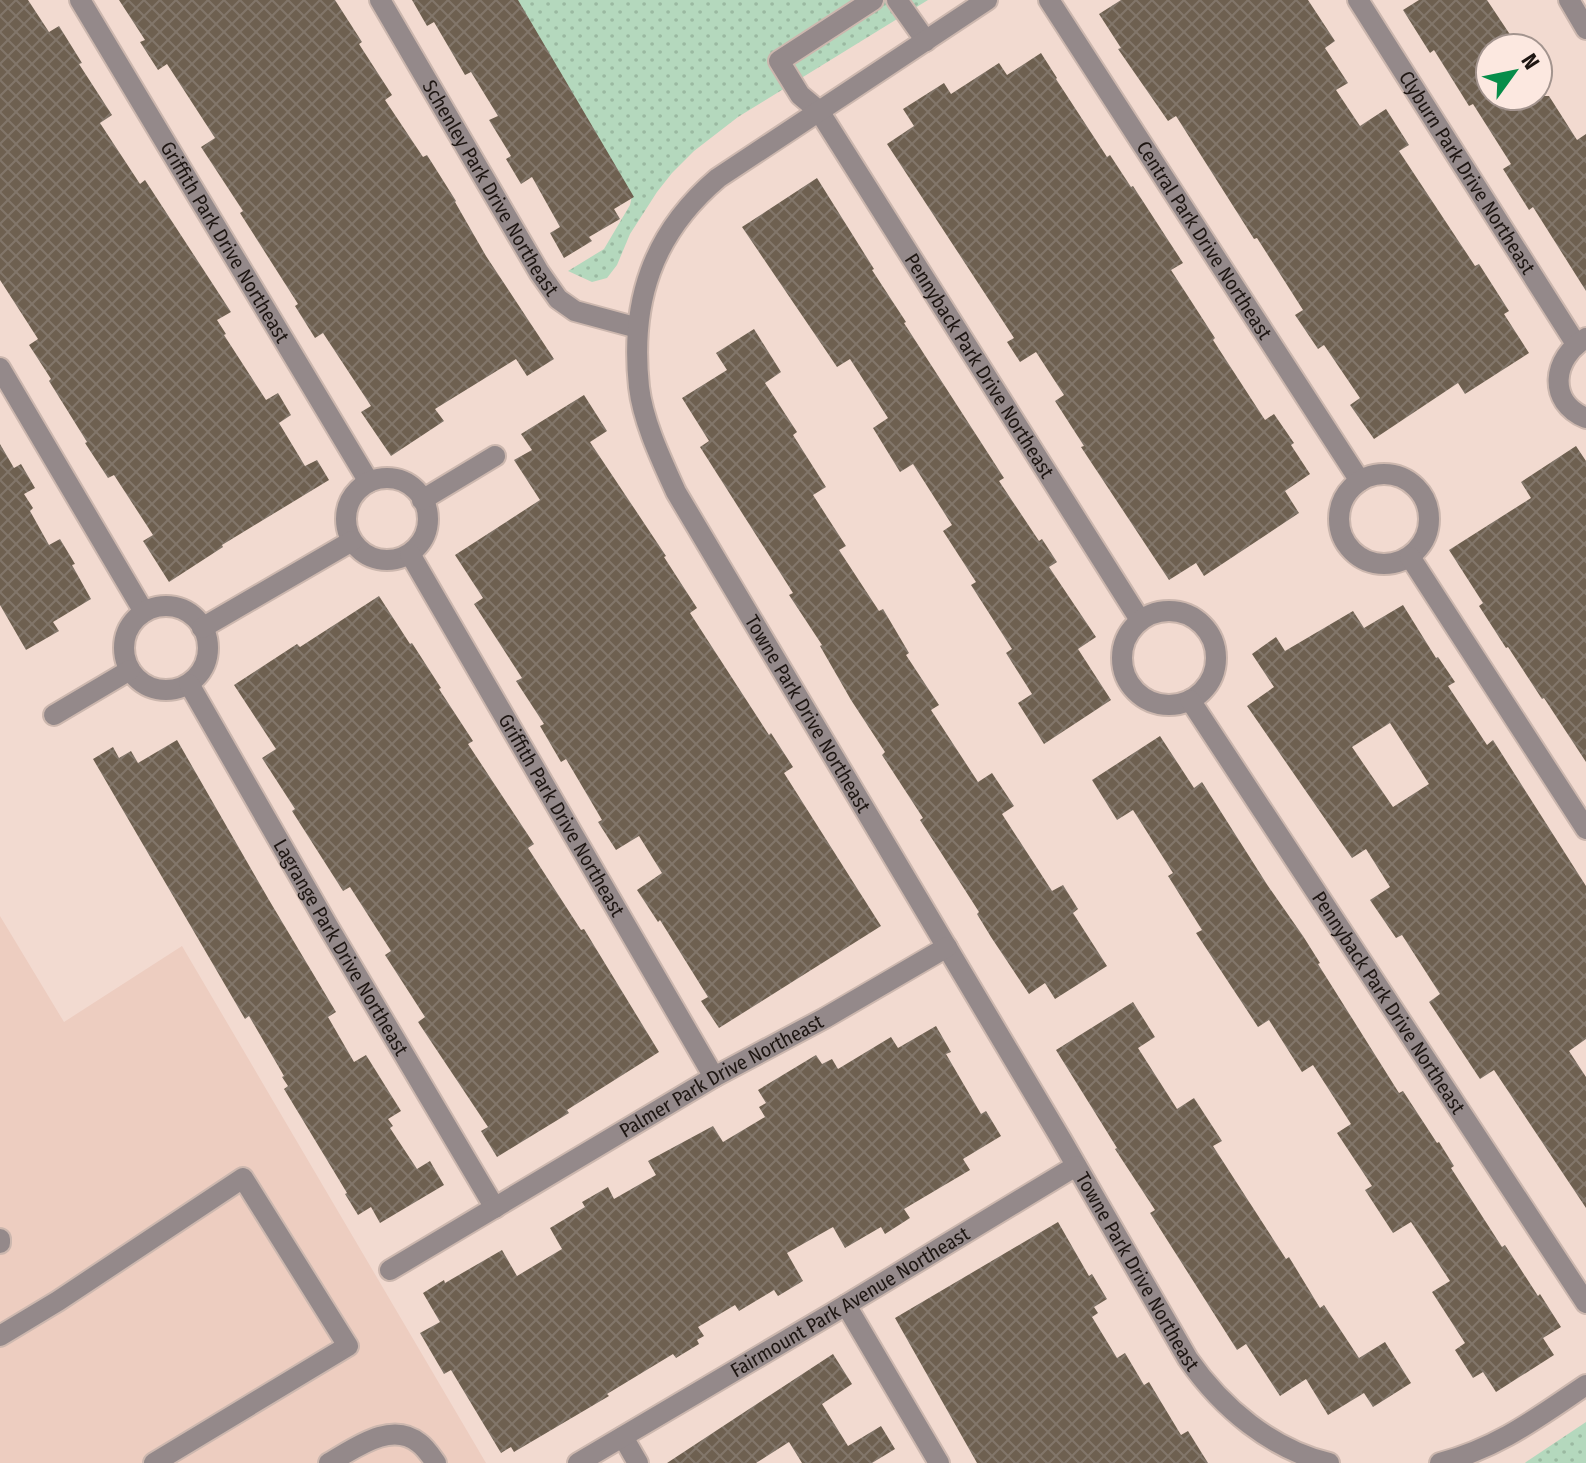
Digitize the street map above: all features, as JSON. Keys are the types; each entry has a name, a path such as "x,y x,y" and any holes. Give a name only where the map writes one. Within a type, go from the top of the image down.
{"street":[{"name":"Griffith Park Drive Northeast","path":"80,0 369,482"},
{"name":"Schenley Park Drive Northeast","path":"380,0 539,272 558,299 575,311 638,328"},
{"name":"Pennyback Park Drive Northeast","path":"873,0 779,61 800,95 819,111 1140,620"},
{"path":"897,0 926,41"},
{"name":"Towne Park Drive Northeast","path":"987,0 697,195 667,233 642,292 638,328 639,389 654,444 676,492 1188,1359 1220,1399 1260,1431 1291,1451 1328,1463"},
{"name":"Central Park Drive Northeast","path":"1049,0 1360,481"},
{"name":"Clyburn Park Drive Northeast","path":"1358,0 1581,341 1567,353 1558,377 1565,401 1572,410 1586,418"},
{"path":"1569,0 1586,29"},
{"path":"0,368 144,612"},
{"path":"422,500 495,456"},
{"path":"1395,475 1406,479 1423,495 1429,528 1425,540 1410,557 1385,565 1360,558 1350,550 1339,526 1339,512 1350,489 1360,481 1371,476 1395,475"},
{"path":"383,478 397,479 410,485 422,500 428,520 426,533 420,545 398,559 385,561 361,552 346,529 350,501 369,482 383,478"},
{"path":"202,628 352,541"},
{"name":"Griffith Park Drive Northeast","path":"410,554 714,1077"},
{"path":"1410,557 1586,829"},
{"path":"158,607 173,607 186,612 202,628 208,647 206,661 189,684 164,690 150,687 130,670 125,658 127,632 144,612 158,607"},
{"path":"1169,610 1185,613 1208,632 1214,644 1215,670 1202,693 1190,700 1176,705 1160,705 1146,699 1125,676 1123,646 1140,620 1169,610"},
{"path":"54,715 130,670"},
{"name":"Lagrange Park Drive Northeast","path":"189,684 495,1208"},
{"name":"Pennyback Park Drive Northeast","path":"1190,700 1586,1303"},
{"name":"Palmer Park Drive Northeast","path":"390,1270 714,1077 825,1018 947,947"},
{"name":"Fairmount Park Avenue Northeast","path":"578,1463 1076,1166"},
{"path":"0,1336 243,1178 348,1346 154,1463"},
{"path":"846,1305 939,1463"},
{"path":"1440,1463 1490,1446 1586,1385"},
{"path":"329,1463 374,1438 406,1435 421,1443 436,1463"},
{"path":"623,1437 638,1463"}],"shaded area":[{"path":"0,916 64,1022 182,946 486,1463 0,1463"}],"green space":[{"path":"515,0 928,0 738,117 694,151 657,192 607,278 592,282 568,271 604,249 630,205 632,196"},
{"path":"1586,1422 1586,1463 1525,1463 1526,1462"}],"building":[{"path":"0,0 28,0 49,32 59,26 112,115 100,123 140,184 145,180 231,312 217,320 224,335 266,400 278,393 291,415 279,423 305,466 317,460 329,480 222,545 169,582 143,541 153,535 114,475 108,478 85,443 29,345 38,339 0,280"},
{"path":"119,0 335,0 392,95 385,100 423,157 427,155 486,256 554,359 527,376 516,359 435,409 444,421 391,456 361,412 371,406 323,333 315,338 295,306 298,304 240,213 243,211 201,147 215,138 167,64 158,70 140,42 145,40"},
{"path":"412,0 518,0 634,197 614,209 620,219 589,237 592,241 564,258 550,233 560,227 532,177 521,184 506,159 511,156 489,120 498,116 471,72 465,75 434,22 427,26"},
{"path":"1121,0 1308,0 1335,41 1325,48 1348,83 1336,90 1360,126 1386,109 1409,145 1399,151 1475,266 1479,264 1509,311 1504,314 1529,353 1465,394 1458,383 1374,439 1350,405 1360,398 1324,345 1318,349 1295,315 1303,310 1257,238 1254,239 1176,116 1168,121 1118,49 1121,48 1099,14"},
{"path":"1419,0 1487,0 1508,32 1474,32 1474,106 1469,106 1434,50 1430,53 1403,10"},
{"path":"1041,53 1107,157 1110,155 1133,186 1183,263 1171,270 1215,338 1213,340 1265,420 1274,414 1310,474 1285,491 1299,513 1204,576 1196,563 1169,580 1081,447 1084,446 1055,401 1064,395 1036,352 1020,362 1007,342 1014,338 887,144 914,126 903,109 944,83 951,94 999,63 1007,75"},
{"path":"1554,104 1577,140 1586,134 1586,291 1533,207 1529,210 1503,169 1511,164 1478,112 1554,112"},
{"path":"817,178 904,323 1004,478 999,481 1039,541 1042,539 1057,562 1049,567 1096,637 1078,649 1111,700 1044,744 1018,703 1032,694 1006,653 1012,649 971,585 976,582 943,531 952,525 913,464 900,472 873,428 888,418 850,359 837,367 742,227"},
{"path":"754,329 781,372 765,383 797,432 793,435 826,487 813,495 846,546 839,550 879,611 883,609 909,653 906,655 939,705 931,710 978,782 992,773 1014,806 1002,814 1052,891 1063,885 1078,909 1073,913 1107,966 1055,999 1045,983 1029,994 991,937 977,914 979,912 920,820 923,818 882,755 885,752 851,700 822,645 789,595 793,593 700,447 709,441 682,398 727,370 716,353"},
{"path":"584,395 607,431 590,442 697,608 690,613 793,767 784,773 881,926 719,1028 701,1001 708,997 660,920 658,922 637,890 662,873 639,836 616,850 566,759 561,762 540,726 544,724 516,681 522,678 474,604 483,598 455,555 540,500 514,460 532,450 521,434"},
{"path":"0,444 14,468 21,464 35,488 24,494 49,545 60,539 91,599 53,622 59,631 26,650 0,605"},
{"path":"1576,446 1586,461 1586,762 1506,648 1479,606 1483,603 1449,550 1531,498 1521,482"},
{"path":"379,596 441,688 473,741 468,744 534,844 528,848 581,930 584,929 659,1052 497,1157 481,1131 488,1127 418,1022 425,1017 385,955 391,951 350,887 343,891 262,758 276,749 234,685"},
{"path":"1403,605 1455,682 1448,686 1487,745 1493,740 1586,886 1586,1039 1569,1051 1586,1077 1586,1208 1494,1070 1480,1079 1429,1002 1440,994 1402,935 1396,938 1370,900 1390,887 1366,849 1352,858 1247,706 1274,687 1252,654 1276,637 1285,651 1353,611 1364,628","holes":["1390,723 1429,784 1393,807 1352,747"]},
{"path":"1160,736 1194,788 1202,782 1303,936 1399,1093 1403,1091 1439,1142 1454,1166 1451,1168 1502,1247 1505,1245 1561,1327 1543,1338 1554,1355 1496,1392 1483,1372 1473,1378 1455,1350 1465,1343 1432,1292 1450,1281 1411,1222 1393,1233 1365,1190 1372,1186 1337,1133 1351,1124 1313,1065 1302,1072 1269,1020 1258,1027 1196,933 1202,930 1168,876 1173,873 1133,810 1117,820 1092,780"},
{"path":"177,740 336,1012 328,1017 354,1062 366,1055 401,1111 388,1119 393,1126 390,1128 417,1169 430,1161 444,1185 380,1223 371,1207 358,1215 345,1194 284,1089 288,1086 284,1076 249,1016 245,1019 93,759 113,747 119,758 131,751 138,763"},
{"path":"1133,1002 1155,1037 1138,1048 1177,1109 1194,1098 1222,1141 1213,1146 1320,1308 1324,1305 1359,1358 1385,1342 1411,1383 1373,1407 1364,1393 1328,1415 1306,1379 1280,1396 1246,1344 1237,1350 1150,1213 1155,1210 1056,1050"},
{"path":"936,1026 951,1052 946,1054 981,1114 986,1111 1001,1136 963,1159 970,1170 904,1209 910,1218 885,1234 881,1227 845,1248 833,1227 787,1253 803,1281 778,1296 774,1290 739,1311 735,1305 698,1327 704,1336 697,1340 699,1344 676,1358 673,1354 514,1452 511,1447 501,1453 451,1370 444,1374 420,1333 440,1322 423,1293 502,1250 517,1276 562,1249 550,1228 585,1207 582,1202 608,1187 614,1199 656,1175 648,1161 713,1126 723,1142 765,1117 759,1107 766,1103 758,1090 816,1055 822,1064 832,1059 838,1069 891,1037 898,1048"},
{"path":"1058,1222 1089,1276 1092,1274 1107,1299 1094,1307 1098,1313 1092,1317 1117,1358 1125,1353 1144,1385 1149,1382 1181,1435 1188,1431 1208,1463 977,1463 895,1318"},
{"path":"833,1354 852,1384 822,1404 848,1446 881,1426 895,1449 872,1463 802,1463 789,1442 756,1463 667,1463"}]}
